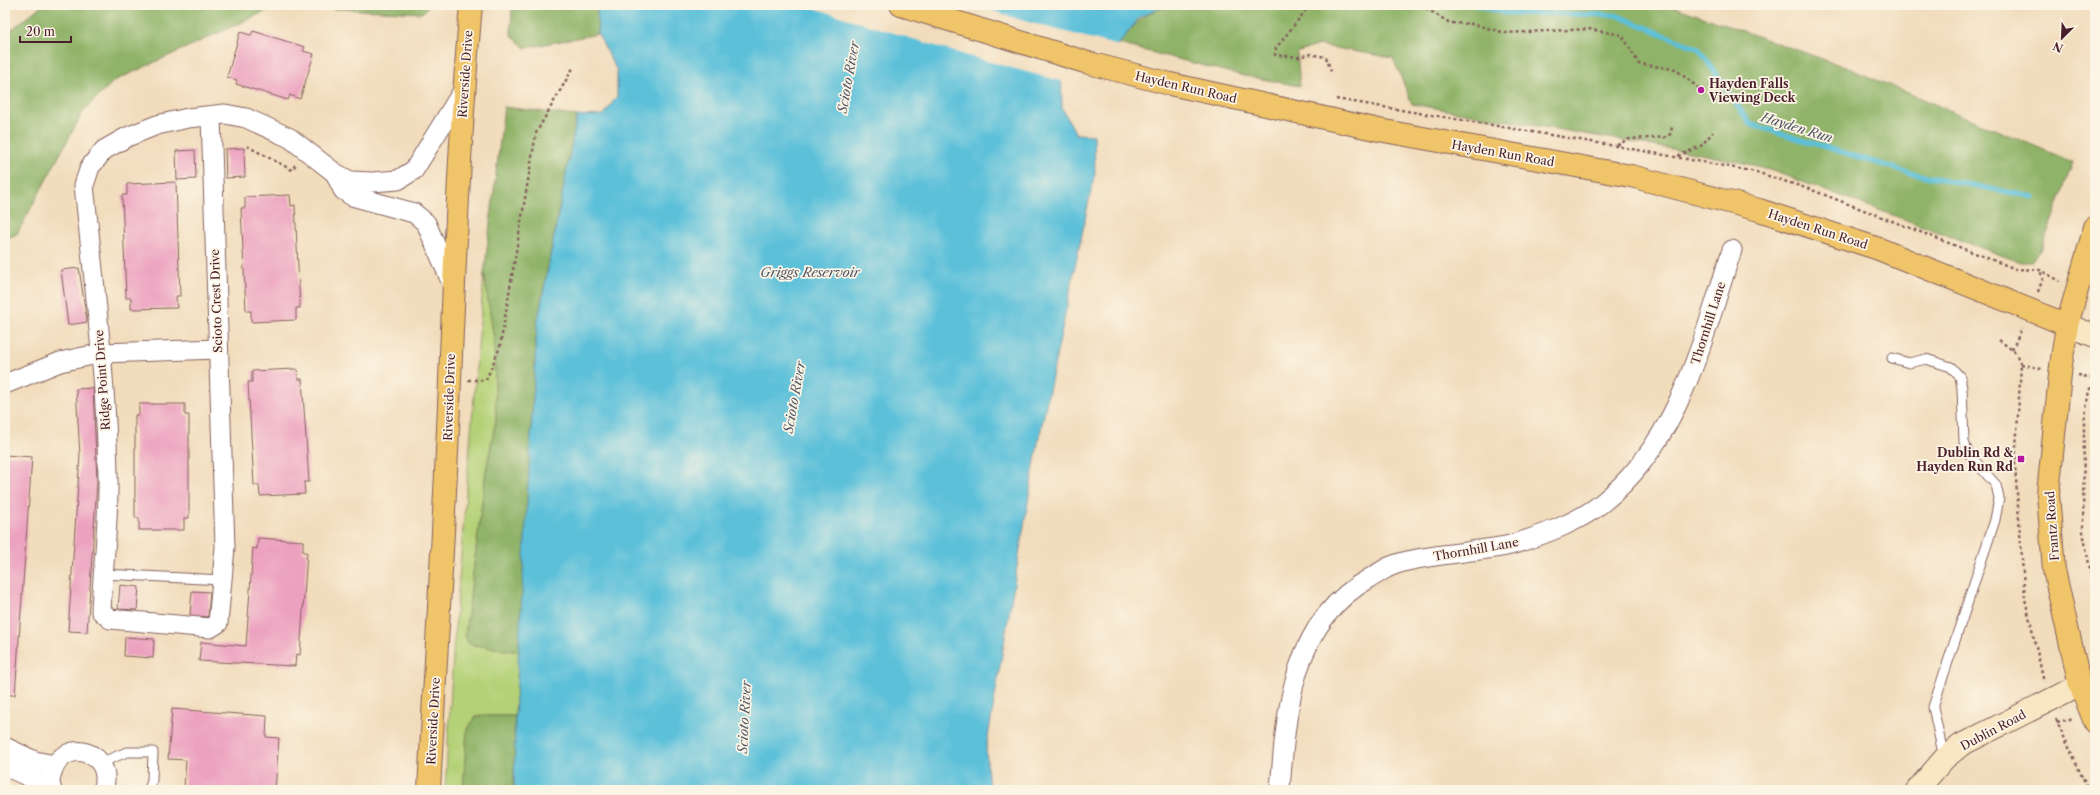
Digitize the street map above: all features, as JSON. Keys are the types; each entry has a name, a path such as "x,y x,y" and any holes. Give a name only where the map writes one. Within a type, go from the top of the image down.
{"main road":[{"name":"Riverside Drive","path":"429,790 450,380 453,286 464,89 471,5"},
{"name":"Hayden Run Road","path":"901,5 1085,62 1170,84 1379,130 1631,176 1766,212 1879,249 2095,336"},
{"path":"2067,325 2095,227"},
{"name":"Frantz Road","path":"2067,325 2061,365 2048,494 2054,570 2080,685 2095,722"},
{"name":"Dublin Road","path":"1917,790 1944,759 1961,745 1990,729 2080,685"}],"street":[{"path":"210,116 225,114 246,118 290,138 335,173 350,180 372,182 398,180 414,170 464,89"},
{"name":"Scioto Crest Drive","path":"210,116 226,547 218,623 215,626"},
{"name":"Ridge Point Drive","path":"210,116 188,118 157,125 104,150 90,167 84,185 102,353 108,475 101,611 110,619 210,628 215,626"},
{"path":"335,173 343,190 352,196 414,213 426,223 453,286"},
{"name":"Thornhill Lane","path":"1280,790 1289,704 1301,659 1321,620 1352,588 1394,565 1516,544 1568,523 1600,505 1623,485 1650,452 1671,418 1689,379 1732,250"},
{"path":"5,384 60,362 102,353 218,349"},
{"path":"5,747 35,761 54,765"},
{"path":"52,789 51,775 54,765 62,757 71,752 82,752 92,755 100,762 105,772 106,783 103,790"},
{"path":"5,766 52,789"}],"lane":[{"path":"1892,358 1909,363 1926,359 1951,368 1960,376 1962,388 1964,442 1968,453 1996,485 1999,498 1995,520 1933,707 1944,759"},
{"path":"103,574 223,580"},
{"path":"100,762 127,752 153,752 152,780 150,790"}],"path":[{"path":"1310,5 1276,48 1276,55 1300,57 1309,54 1326,57 1332,74"},
{"path":"1421,5 1450,23 1473,24 1505,33 1589,29 1622,35 1639,64 1675,69 1701,90"},
{"path":"450,380 486,380 500,348 536,133 573,68"},
{"path":"1616,146 1630,139 1668,137 1671,133 1672,126"},
{"path":"1677,156 1701,146 1713,132"},
{"path":"2095,383 2089,390 2084,422 2083,532 2095,596"}],"green space":[{"path":"42,5 430,5 422,13 277,6 114,81 84,110 17,234 5,239 5,35"},
{"path":"512,5 597,5 598,34 525,48 511,35"},
{"path":"1186,5 1669,5 1848,68 2073,162 2042,248 2032,261 2017,261 1762,167 1706,155 1412,104 1393,58 1318,45 1297,53 1300,86 1240,75 1119,44 1134,26 1146,15 1162,8"},
{"path":"504,107 577,116 537,325 520,652 469,644 465,636 486,471 496,420 494,339 484,274"},
{"path":"484,274 494,339 496,420 486,471 465,636 469,644 520,652 515,716 477,716 467,729 463,790 445,790 454,640"},
{"path":"477,716 515,716 514,790 463,790 467,729"}],"water":[{"name":"Griggs Reservoir","path":"597,5 1186,5 1165,6 1140,17 1119,44 1105,55 1061,59 1062,108 1076,134 1094,135 1095,172 1038,443 986,749 989,790 514,790 515,716 537,325 577,116 604,115 617,96 617,71 598,34"}],"pier":[{"path":"804,5 976,5 1024,21 1119,46 1105,56 1063,61 1064,82 965,55"}],"building":[{"path":"253,31 305,47 303,51 314,54 300,99 290,95 288,100 236,84 237,80 227,77 240,32 251,35"},
{"path":"244,148 245,177 226,178 225,149"},
{"path":"195,150 196,179 177,180 176,151"},
{"path":"176,182 180,296 176,296 177,308 131,309 131,298 126,298 122,195 127,195 127,184"},
{"path":"290,195 291,206 295,205 300,308 296,308 296,320 251,322 251,311 246,311 241,208 245,208 245,197"},
{"path":"79,268 87,322 68,325 61,270"},
{"path":"297,369 298,379 302,379 309,482 304,482 305,494 260,496 259,485 254,485 248,382 252,382 252,371"},
{"path":"93,388 97,482 87,632 68,631 80,455 76,389"},
{"path":"139,404 185,404 185,415 189,415 189,518 184,518 184,530 139,530 139,518 135,518 135,415 139,415"},
{"path":"5,455 32,457 15,695 5,695"},
{"path":"258,538 303,541 303,552 307,552 300,655 296,654 295,666 199,661 201,642 246,646 253,548 257,549"},
{"path":"120,585 139,587 137,610 118,609"},
{"path":"192,591 210,592 208,617 190,615"},
{"path":"125,637 154,639 153,658 124,656"},
{"path":"172,709 267,716 266,737 279,738 275,790 193,790 184,788 186,760 168,759"}],"waterway":[{"name":"Hayden Run","path":"1476,5 1505,13 1616,15 1699,49 1750,124 1910,173 2033,197"}],"place":[{"name":"Hayden Falls Viewing Deck","path":"1701,90"},
{"name":"Dublin Rd & Hayden Run Rd","path":"2021,459"}],"water label":[{"name":"Scioto River","path":"848,77"},
{"name":"Scioto River","path":"794,397"},
{"name":"Scioto River","path":"744,717"}]}
